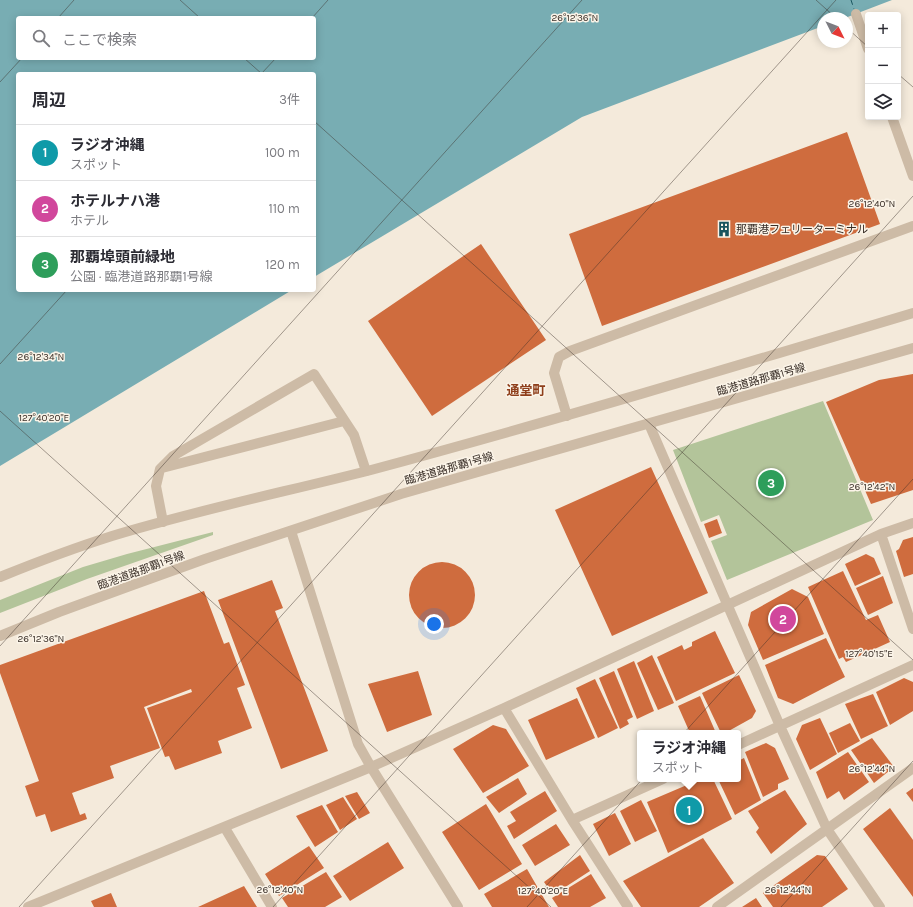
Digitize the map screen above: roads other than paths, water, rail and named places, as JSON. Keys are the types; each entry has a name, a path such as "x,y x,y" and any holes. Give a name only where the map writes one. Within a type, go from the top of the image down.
{"street":[{"path":"856,14 868,48"},
{"path":"893,120 913,176"},
{"path":"567,416 554,373 559,357 570,351 913,226"},
{"name":"臨港道路那覇1号線","path":"0,577 64,552 112,536 366,471 567,416 913,313"},
{"name":"臨港道路那覇1号線","path":"0,636 59,612 130,586 401,494 913,348"},
{"path":"162,522 156,486 160,469 173,456 314,374 354,435 366,471"},
{"path":"160,469 344,421"},
{"path":"649,424 780,726 827,829 880,907"},
{"path":"28,907 225,828 371,767 504,708 881,534 913,523"},
{"path":"291,531 358,744 458,907"},
{"path":"881,534 913,629"},
{"path":"741,744 913,664"},
{"path":"504,708 572,820 628,907"},
{"path":"717,907 913,768"},
{"path":"572,820 656,782"},
{"path":"225,828 272,907"}],"water":[{"path":"0,0 892,0 853,15 853,12 817,12 817,28 582,117 316,276 316,72 16,72 16,292 289,292 0,466"}],"place":[{"name":"那覇港フェリーターミナル","path":"724,229"},
{"name":"那覇埠頭前緑地","path":"771,483"},
{"name":"ホテルナハ港","path":"783,619"},
{"name":"ラジオ沖縄","path":"689,810"}],"district":[{"name":"通堂町","path":"526,390"}]}
